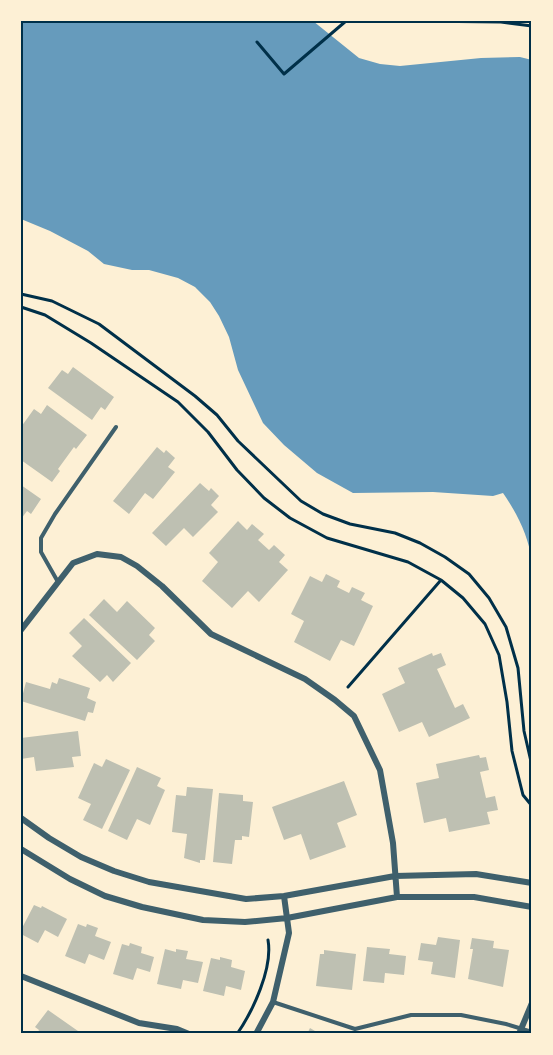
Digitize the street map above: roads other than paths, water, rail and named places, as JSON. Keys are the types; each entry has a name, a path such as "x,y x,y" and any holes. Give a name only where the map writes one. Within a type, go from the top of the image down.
{"street":[{"path":"21,630 73,563 96,554 122,557 138,566 162,586 211,634 305,679 354,716 380,770 393,843 397,897"},
{"path":"21,818 81,857 114,871 149,882 246,899 284,896 395,876 476,874 532,884"},
{"path":"21,849 70,879 105,896 142,907 203,920 245,922 287,918 397,897 474,897 532,907"},
{"path":"256,1034 273,1002 289,933 284,896"},
{"path":"21,977 139,1023 177,1029 189,1034"},
{"path":"520,1031 532,1003"}],"lane":[{"path":"58,582 41,552 41,538 55,514 116,428"},
{"path":"273,1002 355,1029 411,1015 460,1015 532,1032"}],"water":[{"path":"21,21 313,21 359,58 380,64 400,66 481,58 520,57 532,60 532,562 522,526 503,493 493,496 433,492 353,493 317,473 284,445 263,423 238,370 229,337 219,316 210,302 195,287 178,278 149,270 132,270 104,264 88,251 21,219"}]}
